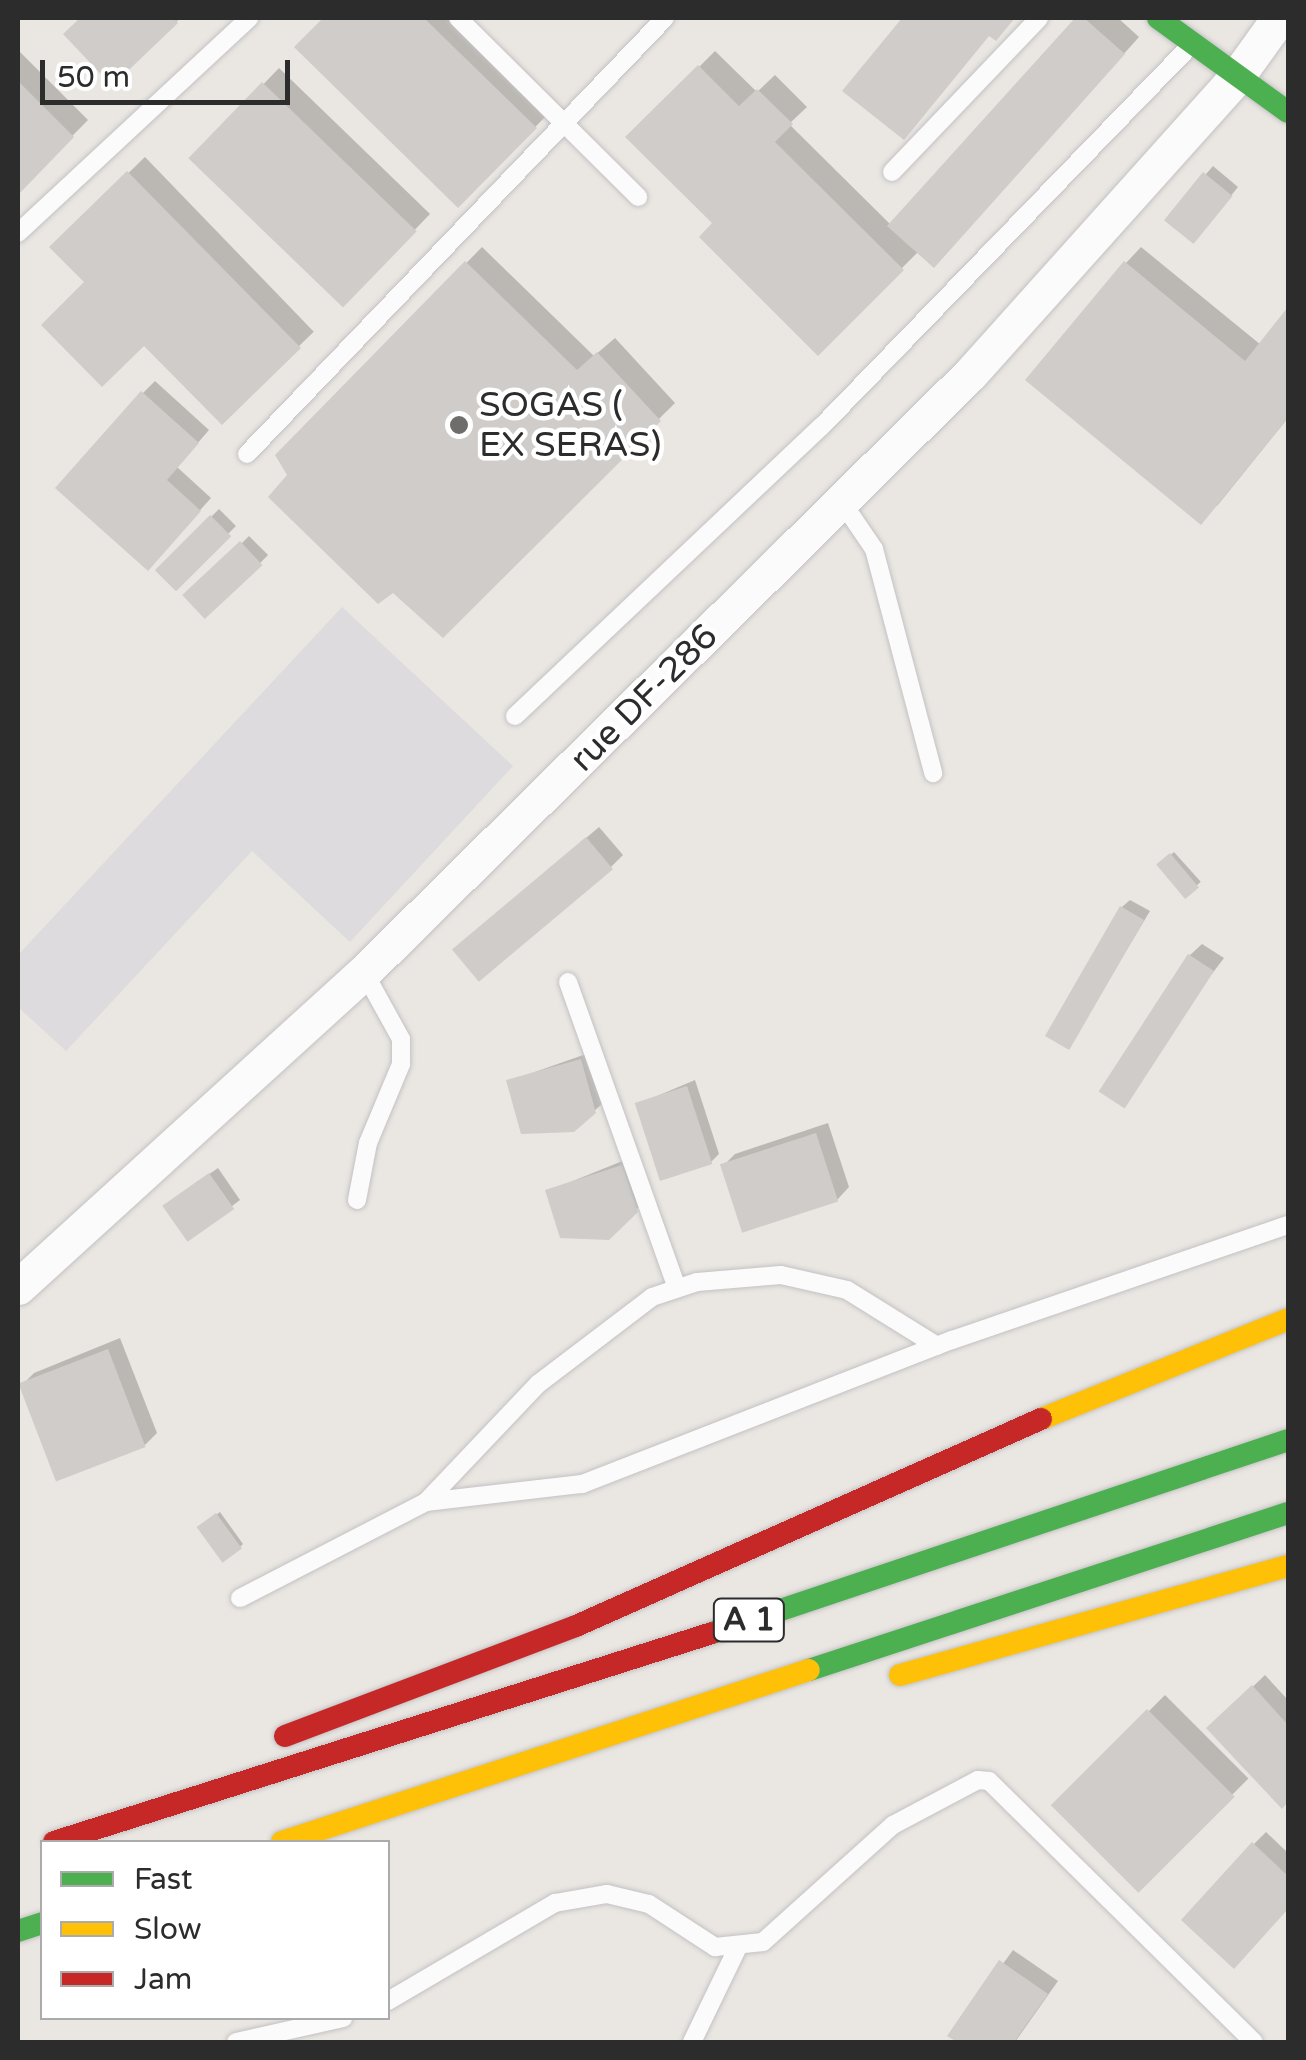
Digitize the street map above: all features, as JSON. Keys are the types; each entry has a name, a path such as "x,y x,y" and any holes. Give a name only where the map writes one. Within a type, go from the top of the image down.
{"main road":[{"path":"1158,18 1288,112"},
{"path":"208,1794 269,1743 310,1724 576,1626 938,1460 1288,1319"},
{"name":"A 1","path":"60,1840 1288,1440"},
{"name":"A 1","path":"288,1840 813,1672 1288,1513"},
{"path":"813,1672 869,1679 919,1672 1288,1566"}],"street":[{"name":"rue DF-286","path":"18,1288 364,972 971,373 1238,76 1279,18"}],"lane":[{"path":"18,233 249,18"},
{"path":"458,18 568,122 638,196"},
{"path":"247,454 665,18"},
{"path":"892,172 1039,18"},
{"path":"516,716 822,426 1193,43"},
{"path":"842,502 874,549 933,773"},
{"path":"357,1200 368,1143 401,1064 401,1040 364,972"},
{"path":"568,982 677,1288"},
{"path":"426,1502 582,1484 937,1346 1288,1224"},
{"path":"240,1598 426,1502 538,1384 652,1296 677,1288 781,1275 848,1290 937,1346"},
{"path":"390,2000 555,1903 607,1894 650,1904 695,1939 737,1949 762,1942 893,1825 970,1784 989,1782 1254,2042"},
{"path":"692,2042 737,1949"},
{"path":"236,2042 334,2020"}],"shaded area":[{"path":"342,607 513,766 350,942 252,851 66,1051 18,1007 18,955"}],"building":[{"path":"80,18 173,18 178,23 112,86 63,34"},
{"path":"323,18 424,18 537,128 458,208 294,47"},
{"path":"902,18 1015,18 996,41 989,36 904,140 842,91"},
{"path":"1075,18 1084,18 1125,54 934,268 887,226"},
{"path":"698,65 739,106 757,89 793,124 775,142 904,270 818,356 699,237 712,223 625,137"},
{"path":"18,81 74,137 18,195"},
{"path":"262,82 417,231 343,308 188,158"},
{"path":"127,171 301,348 222,425 144,346 102,387 41,325 84,282 49,247"},
{"path":"1203,172 1233,196 1194,244 1164,220"},
{"path":"465,261 577,370 597,352 661,421 443,638 393,593 378,604 268,497 287,475 275,455"},
{"path":"1124,261 1245,361 1288,307 1288,418 1201,525 1025,380"},
{"path":"141,391 199,443 167,480 201,511 148,571 55,488"},
{"path":"210,515 231,536 176,591 155,570"},
{"path":"240,541 263,565 205,619 182,595"},
{"path":"586,837 613,869 479,982 452,949"},
{"path":"1170,853 1199,887 1185,899 1156,865"},
{"path":"1120,906 1144,920 1069,1050 1045,1036"},
{"path":"1188,954 1214,971 1125,1108 1099,1092"},
{"path":"581,1059 596,1113 574,1132 521,1134 506,1080"},
{"path":"687,1086 712,1164 660,1181 635,1103"},
{"path":"816,1133 838,1201 742,1233 720,1164"},
{"path":"622,1165 638,1212 609,1240 560,1238 545,1190"},
{"path":"209,1173 234,1209 188,1242 162,1206"},
{"path":"108,1349 146,1447 56,1481 18,1383"},
{"path":"216,1513 242,1549 222,1563 197,1527"},
{"path":"1252,1685 1288,1725 1288,1802 1282,1809 1206,1728"},
{"path":"1147,1709 1235,1797 1139,1893 1051,1805"},
{"path":"1252,1842 1288,1876 1288,1909 1234,1969 1181,1920"},
{"path":"999,1960 1048,1994 1014,2042 957,2042 947,2036"}],"traffic: fast":[{"path":"1158,18 1288,112"},
{"path":"712,1633 1288,1440"},
{"path":"809,1670 1288,1513"},
{"path":"18,1931 40,1924"}],"traffic: slow":[{"path":"1041,1419 1288,1319"},
{"path":"900,1675 1288,1566"},
{"path":"288,1840 809,1670"}],"traffic: jam":[{"path":"285,1736 576,1626 1041,1419"},
{"path":"60,1840 712,1633"}],"place":[{"name":"SOGAS ( EX SERAS)","path":"459,425"}]}
